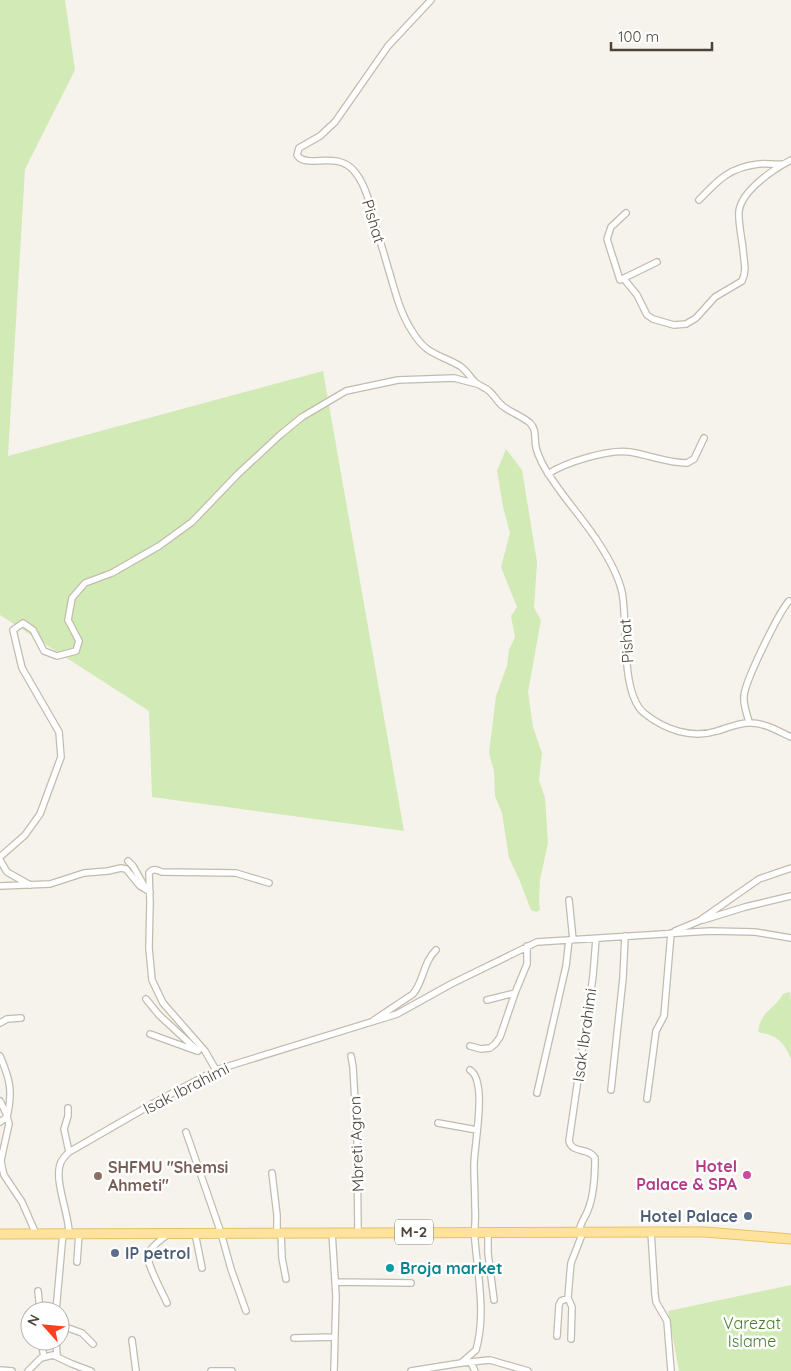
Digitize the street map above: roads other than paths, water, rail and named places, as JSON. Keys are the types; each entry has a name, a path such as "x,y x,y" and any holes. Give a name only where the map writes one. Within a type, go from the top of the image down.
{"main road":[{"name":"M-2","path":"1,1235 279,1232 711,1232 791,1239"}],"street":[{"name":"Pishat","path":"431,0 388,46 335,122 320,136 299,148 297,155 300,159 307,161 339,161 356,173 366,192 398,299 411,330 429,352 462,367 477,384 488,390 504,407 532,425 538,453 548,474 595,537 616,573 622,592 624,608 630,688 640,709 665,725 692,735 707,734 749,722"},
{"path":"624,279 637,295 647,315 653,319 667,324 678,325 686,324 696,318 715,297 742,281 745,269 739,215 741,205 752,190 770,173 791,160"},
{"path":"699,200 720,178 743,166 785,163"},
{"path":"626,213 611,228 607,239 620,280 657,262"},
{"path":"32,885 7,872 0,859 25,835 40,814 60,756 59,732 22,668 13,630 23,623 33,630 44,651 57,656 76,651 79,641 68,620 72,598 85,583 112,573 172,537 192,522 280,434 302,417 346,391 398,380 454,378 477,384"},
{"path":"548,474 571,463 613,451 632,452 687,463 694,459 704,438"},
{"path":"789,601 778,616 745,689 744,705 749,722 770,727 791,738"},
{"path":"128,861 150,892"},
{"path":"0,886 50,884 84,873 121,868 126,869 140,886 150,892"},
{"path":"647,1099 656,1031 664,1016 671,933 699,920 759,879 791,868"},
{"path":"216,1070 208,1056 163,1003 152,980 149,948 149,873 153,870 162,872 236,873 269,883"},
{"path":"699,920 791,896"},
{"name":"Isak Ibrahimi","path":"537,1093 571,940 570,900"},
{"name":"Isak Ibrahimi","path":"69,1152 216,1070 397,1014 450,984 538,942 710,930 740,931 791,938"},
{"name":"Isak Ibrahimi","path":"611,1090 623,978 625,936"},
{"name":"Isak Ibrahimi","path":"581,1232 580,1225 591,1201 595,1158 591,1153 573,1148 570,1146 569,1141 593,976 596,938"},
{"path":"470,1046 484,1049 495,1044 502,1033 514,993 527,964 527,946"},
{"name":"Isak Ibrahimi","path":"368,1024 413,994 417,989 430,956 436,950"},
{"path":"487,1000 514,993"},
{"path":"146,999 159,1016 198,1051"},
{"path":"0,1023 8,1019 21,1018"},
{"path":"150,1034 208,1056"},
{"path":"0,1056 10,1082 7,1117 0,1122"},
{"name":"Mbreti Agron","path":"351,1056 356,1120 358,1232"},
{"path":"461,1363 476,1350 480,1333 474,1164 479,1111 478,1082 476,1076 470,1070"},
{"path":"0,1101 9,1124 1,1160 2,1172 22,1202 36,1234"},
{"path":"57,1301 68,1218 60,1186 59,1170 62,1161 69,1152 64,1134 68,1108"},
{"path":"438,1123 477,1130"},
{"path":"186,1132 246,1311"},
{"path":"272,1173 286,1278"},
{"path":"332,1232 335,1282 334,1371"},
{"path":"488,1232 488,1253 494,1300"},
{"path":"572,1338 572,1308 568,1298 571,1263 581,1232"},
{"path":"651,1232 656,1302 667,1321 672,1371"},
{"path":"78,1262 79,1233"},
{"path":"167,1303 150,1266 148,1256 151,1248 170,1233"},
{"path":"195,1233 202,1268"},
{"path":"335,1282 411,1283"},
{"path":"38,1291 39,1301"},
{"path":"557,1336 559,1305 568,1298"},
{"path":"70,1329 82,1333 93,1344"},
{"path":"294,1338 335,1336"},
{"path":"132,1340 136,1371"},
{"path":"43,1351 44,1357"},
{"path":"57,1351 57,1356"},
{"path":"28,1371 37,1361 44,1357 57,1356 91,1371"},
{"path":"411,1371 490,1360 528,1371"},
{"path":"471,1362 476,1371"},
{"path":"0,1370 12,1371"},
{"path":"211,1371 232,1371"}],"place":[{"name":"Hotel Palace & SPA","path":"747,1175"},
{"name":"SHFMU \"Shemsi Ahmeti\"","path":"98,1176"},
{"name":"Hotel Palace","path":"748,1216"},
{"name":"IP petrol","path":"115,1253"},
{"name":"Broja market","path":"390,1268"}],"park label":[{"name":"Varezat Islame","path":"752,1332"}]}
